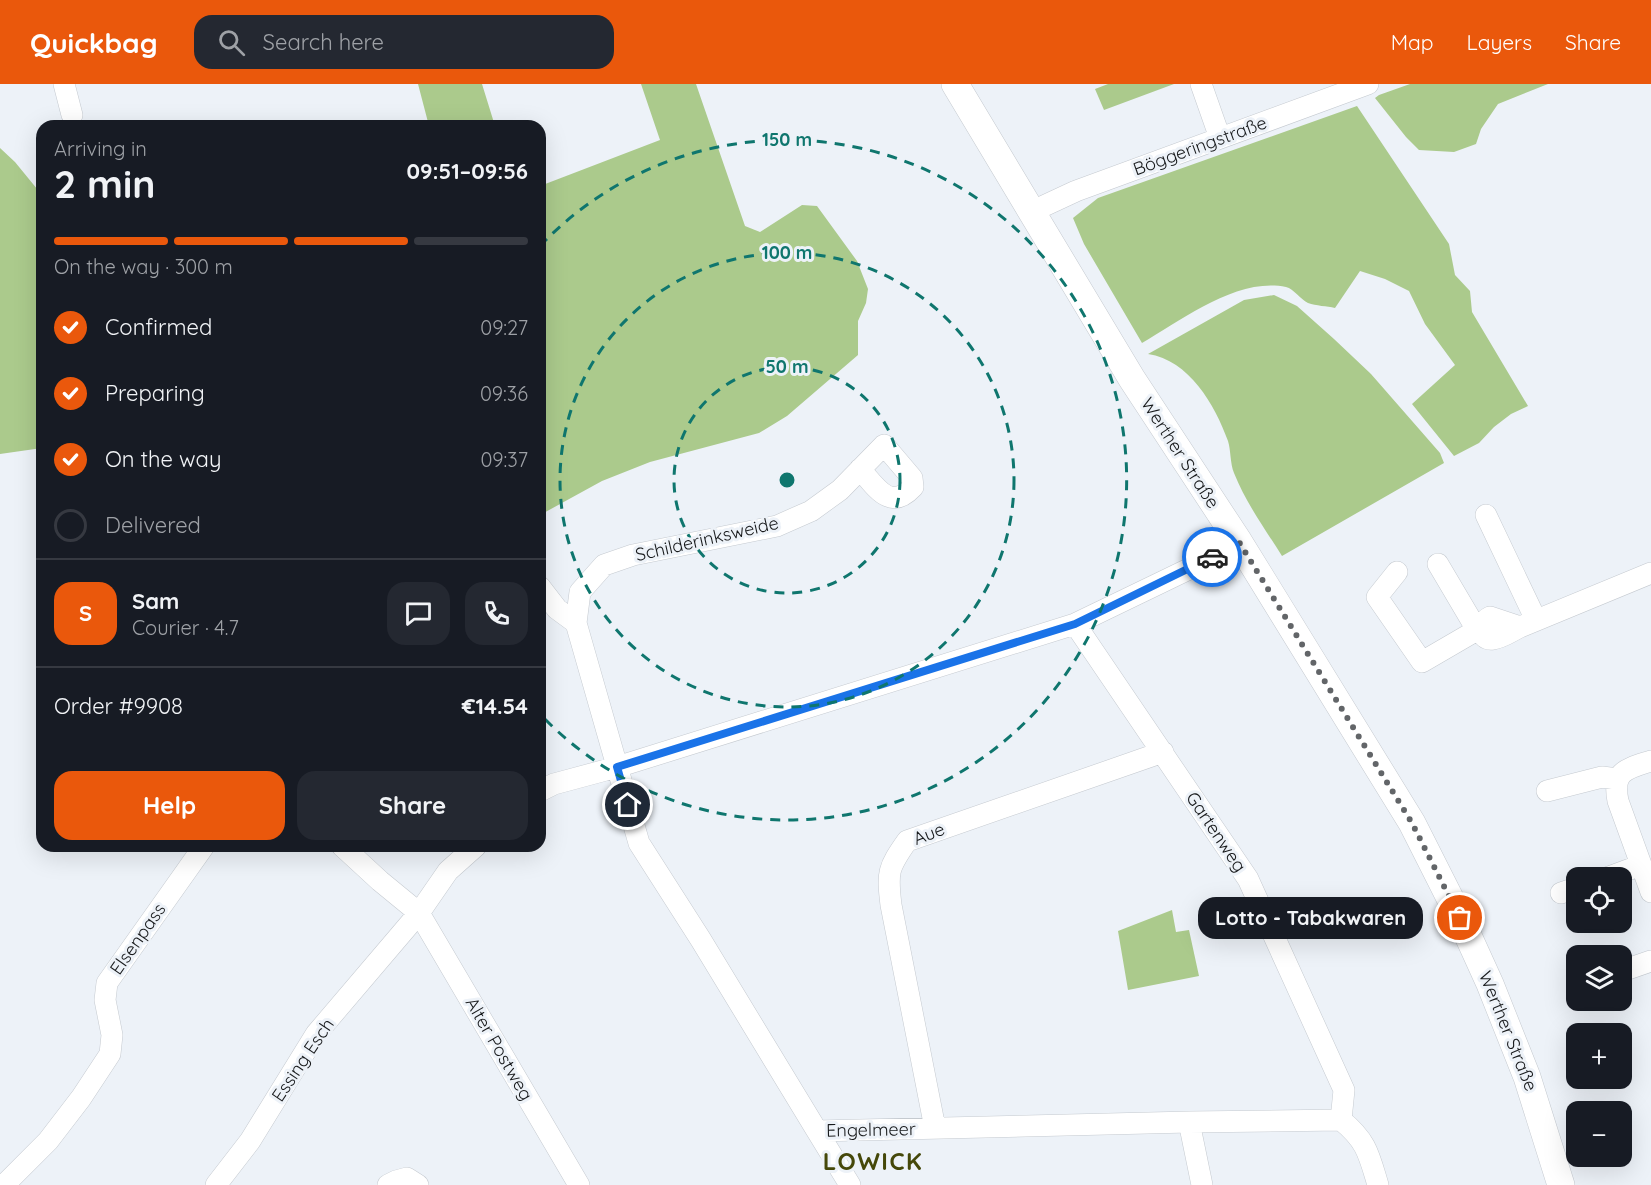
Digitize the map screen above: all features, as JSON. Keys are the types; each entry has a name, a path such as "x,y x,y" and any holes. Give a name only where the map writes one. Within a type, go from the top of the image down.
{"main road":[{"name":"Werther Straße","path":"955,84 1132,379 1239,542 1412,823 1490,984 1527,1077 1561,1185"}],"street":[{"path":"64,84 72,115"},
{"path":"1201,84 1220,138"},
{"name":"Böggeringstraße","path":"1033,211 1076,191 1368,84"},
{"name":"Schilderinksweide","path":"617,767 576,622 580,592 603,565 633,555 777,526 820,505 840,490 860,469"},
{"path":"1486,515 1528,624"},
{"path":"546,787 1075,624 1239,542"},
{"path":"1438,564 1479,631 1485,637 1492,639 1651,573"},
{"path":"1397,572 1377,597 1422,662 1479,631"},
{"path":"546,595 557,609 576,622"},
{"name":"Gartenweg","path":"1075,624 1248,879 1344,1090 1341,1120"},
{"name":"Aue","path":"935,1128 891,905 888,877 892,862 907,841 1163,752"},
{"path":"1651,761 1629,768 1617,779 1618,801 1651,892"},
{"name":"Engelmeer","path":"617,767 639,843 817,1131 1341,1120"},
{"path":"1547,791 1602,777 1617,779"},
{"name":"Elsenpass","path":"4,1185 48,1141 81,1098 110,1054 112,1035 105,1000 107,983 200,852"},
{"path":"349,852 419,913"},
{"name":"Essing Esch","path":"216,1185 250,1141 316,1035 419,913 448,871 469,852"},
{"path":"1632,868 1641,865"},
{"name":"Alter Postweg","path":"419,913 579,1185"},
{"path":"1632,968 1651,961"},
{"path":"1341,1120 1354,1131 1367,1148 1378,1185"},
{"path":"1189,1122 1202,1185"},
{"path":"817,1131 850,1185"},
{"path":"388,1185 407,1178 418,1185"}],"green space":[{"path":"418,84 482,84 493,120 427,120"},
{"path":"641,84 696,84 745,226 760,232 802,205 817,206 857,261 868,289 866,303 858,321 858,355 787,416 759,433 650,462 602,481 546,512 546,184 660,140"},
{"path":"1108,84 1174,84 1104,110 1095,89"},
{"path":"1410,84 1548,84 1498,104 1481,129 1476,144 1454,152 1419,150 1375,98"},
{"path":"1357,106 1449,244 1455,275 1470,291 1472,312 1528,406 1511,414 1479,443 1454,456 1412,404 1455,365 1425,324 1409,291 1385,279 1360,271 1335,308 1308,303 1286,287 1248,288 1211,303 1142,343 1084,244 1073,218 1098,198"},
{"path":"0,148 36,188 36,449 0,454"},
{"path":"1274,295 1297,306 1371,374 1440,453 1444,463 1282,556 1244,495 1233,469 1223,427 1208,399 1188,375 1176,365 1148,354 1244,300"},
{"path":"1172,910 1176,932 1189,930 1199,976 1128,990 1118,931"}],"way so far":[{"path":"1212,557 1239,542 1412,823 1460,918"}],"place":[{"name":"Lotto - Tabakwaren","path":"1460,918"}],"district":[{"name":"LOWICK","path":"873,1162"}],"route":[{"path":"628,805 617,767 1075,624 1212,557"}]}
